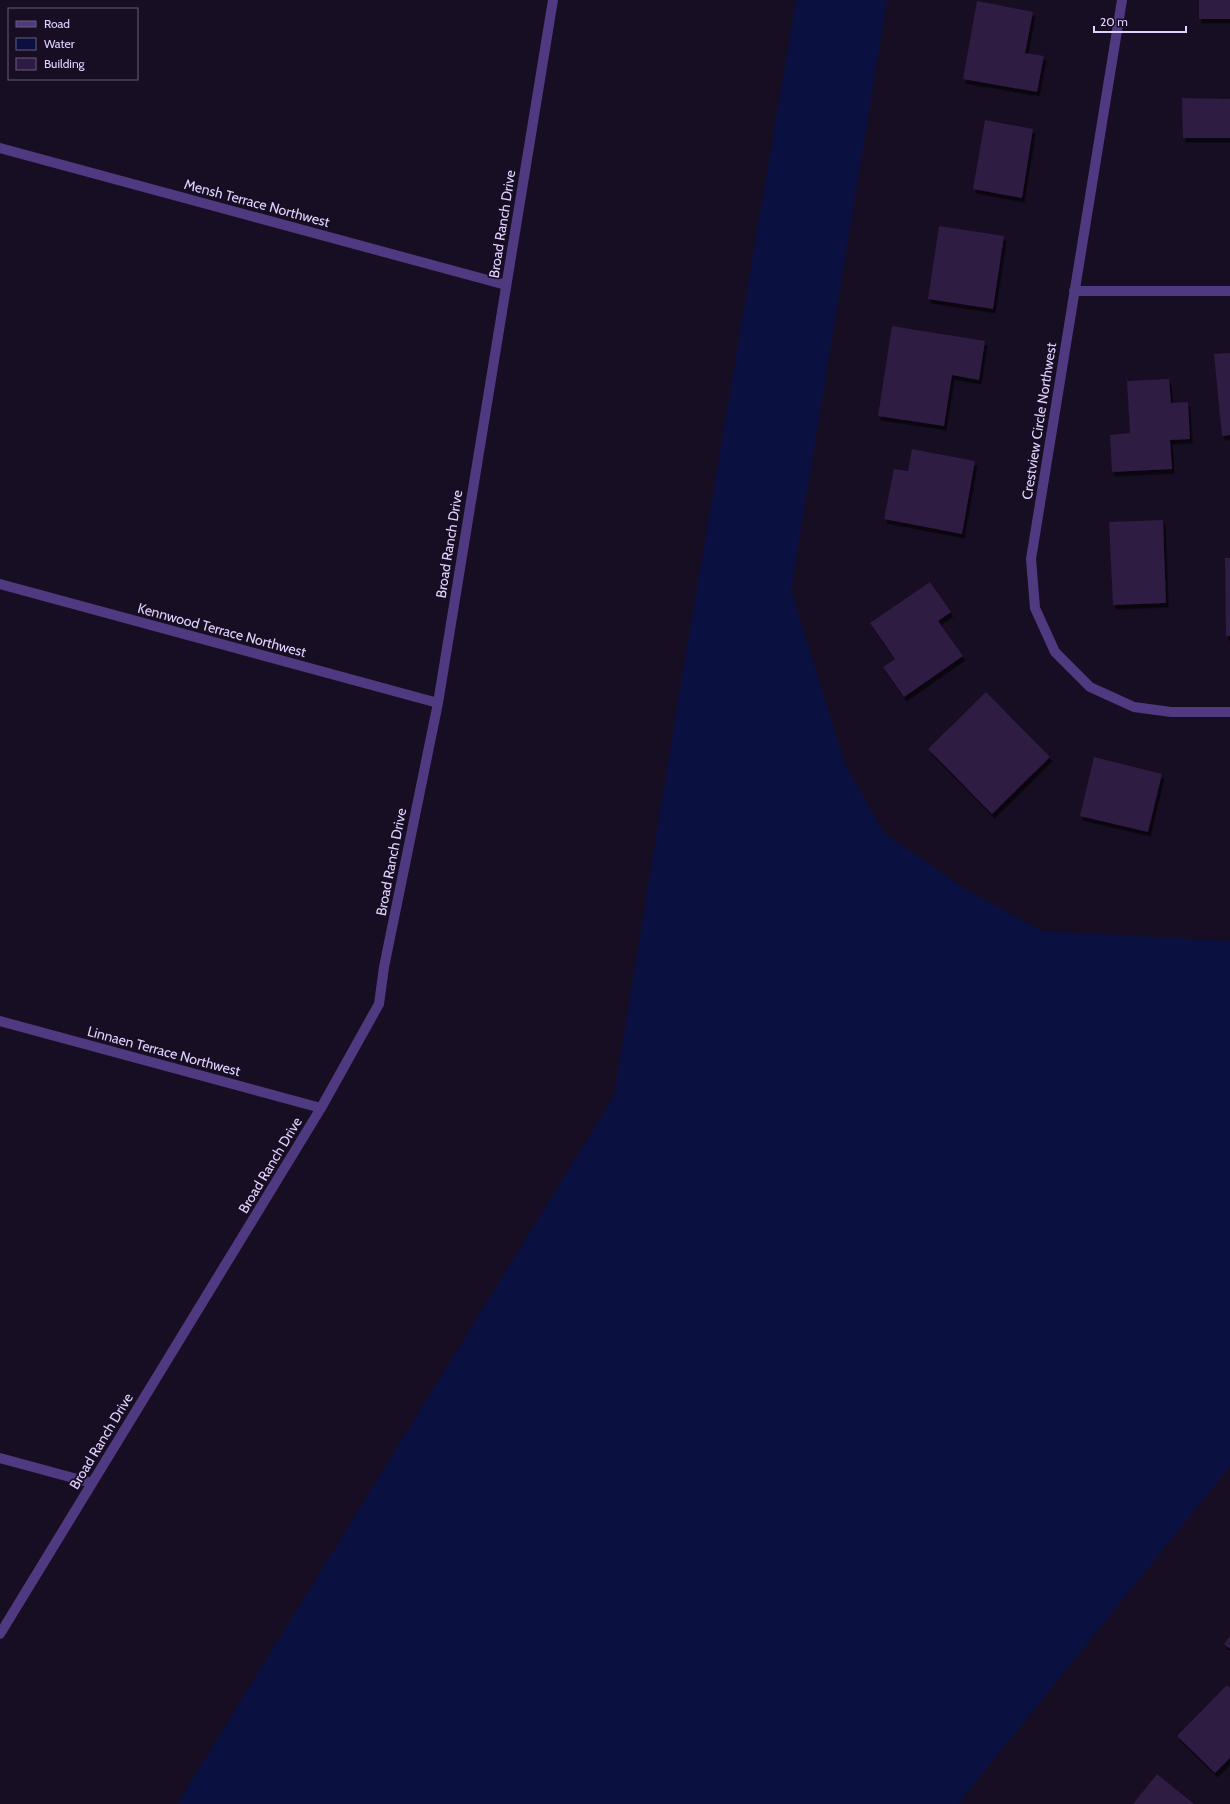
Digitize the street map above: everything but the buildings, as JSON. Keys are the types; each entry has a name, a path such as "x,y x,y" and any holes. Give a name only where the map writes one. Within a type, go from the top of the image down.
{"street":[{"name":"Broad Ranch Drive","path":"0,1634 321,1108 379,1004 384,967 438,703 553,0"},
{"name":"Crestview Circle Northwest","path":"1122,0 1031,559 1034,608 1055,652 1090,687 1134,707 1171,712 1230,712"},
{"name":"Mensh Terrace Northwest","path":"0,148 506,284"},
{"path":"1074,291 1230,291"},
{"name":"Kennwood Terrace Northwest","path":"0,584 438,703"},
{"name":"Linnaen Terrace Northwest","path":"0,1021 321,1108"},
{"path":"0,1458 92,1483"}],"water":[{"path":"796,0 887,0 791,590 845,764 884,833 965,889 1042,931 1230,941 1230,1466 958,1804 177,1804 614,1096 680,689"}]}
